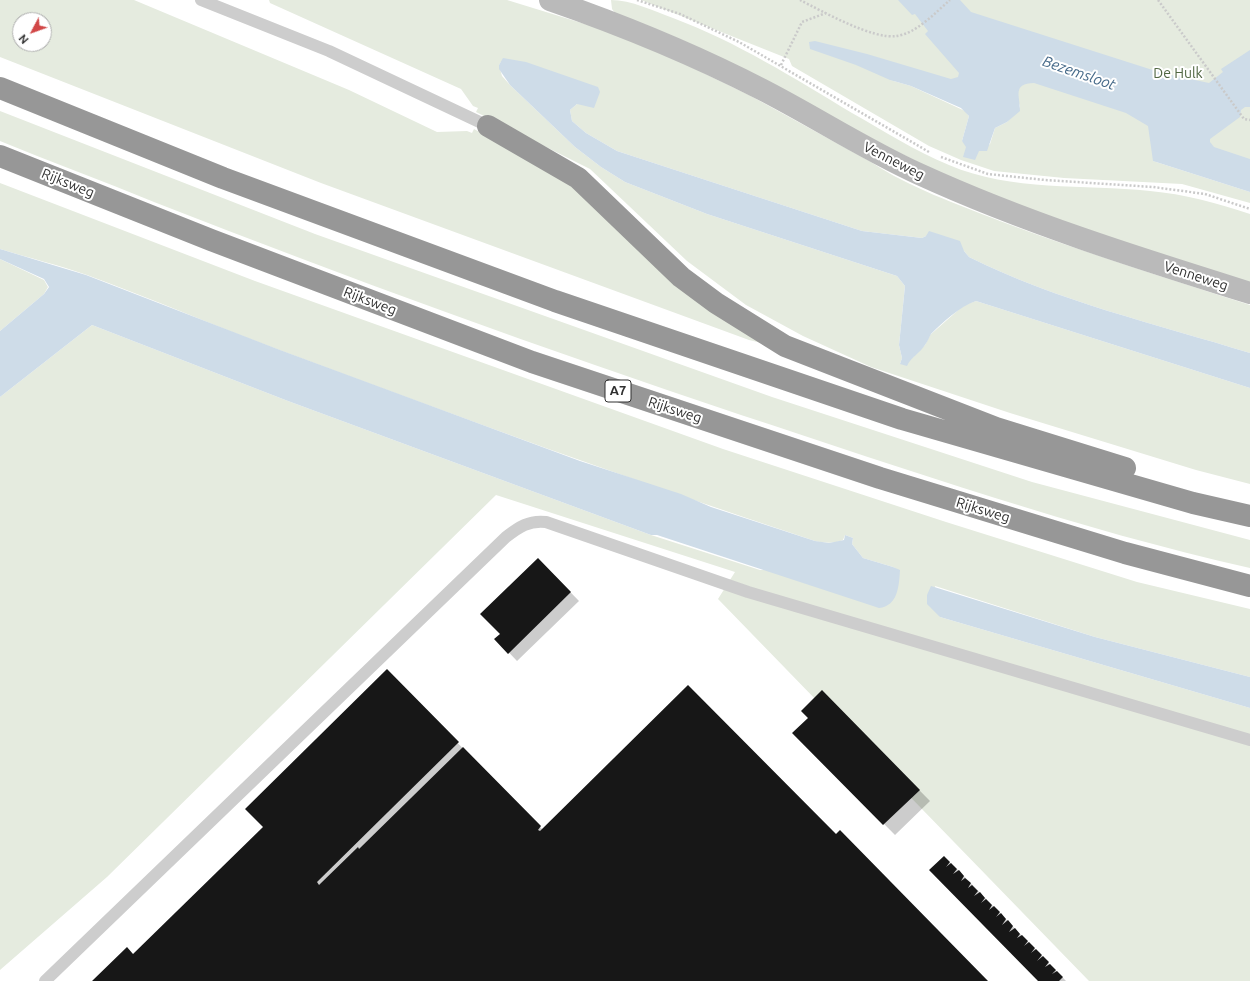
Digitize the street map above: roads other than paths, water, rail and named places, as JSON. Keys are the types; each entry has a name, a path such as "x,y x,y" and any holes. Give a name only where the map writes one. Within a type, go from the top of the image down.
{"highway":[{"path":"0,88 224,178 563,304 902,419 1193,503 1250,516"},
{"path":"488,126 578,178 682,277 716,303 785,346 996,428 1250,507"},
{"name":"Rijksweg","path":"0,156 218,243 540,365 888,481 1125,553 1250,586"}],"main road":[{"name":"Venneweg","path":"550,0 638,32 715,66 762,90 886,159 1003,211 1250,293"}],"lane":[{"path":"201,0 329,51 488,126"},
{"path":"45,981 506,538 518,528 532,522 546,522 748,592 1250,740"}],"water":[{"name":"Bezemsloot","path":"898,0 960,0 971,12 1162,73 1209,83 1223,72 1221,69 1250,50 1250,107 1245,107 1241,110 1240,117 1210,139 1210,142 1214,147 1250,159 1250,192 1153,161 1148,126 1126,113 1034,83 1027,84 1020,88 1020,111 1007,122 995,128 987,151 979,151 975,160 963,157 966,147 962,141 969,116 961,108 911,86 890,80 856,65 810,49 809,42 815,41 867,54 951,79 958,77 959,73 925,34 928,31 915,14 912,15"},
{"path":"503,58 526,62 598,87 600,92 594,108 577,104 570,110 572,121 586,133 617,151 862,231 922,238 926,236 929,231 960,241 964,251 969,257 1002,273 1107,311 1250,353 1250,388 976,301 958,311 941,324 931,334 923,348 907,366 900,364 902,358 899,345 905,286 897,276 707,214 625,182 601,167 575,147 510,85 499,69 499,65"},
{"path":"0,249 86,275 280,350 580,461 681,494 711,507 815,541 829,543 844,540 845,535 853,538 852,544 863,558 900,570 898,589 894,599 890,603 879,608 657,535 651,535 288,401 92,325 0,397 0,331 44,294 49,287 44,279 0,259"},
{"path":"931,586 1095,637 1250,677 1250,708 940,617 927,604 927,595"}],"park label":[{"name":"De Hulk","path":"1178,73"}]}
